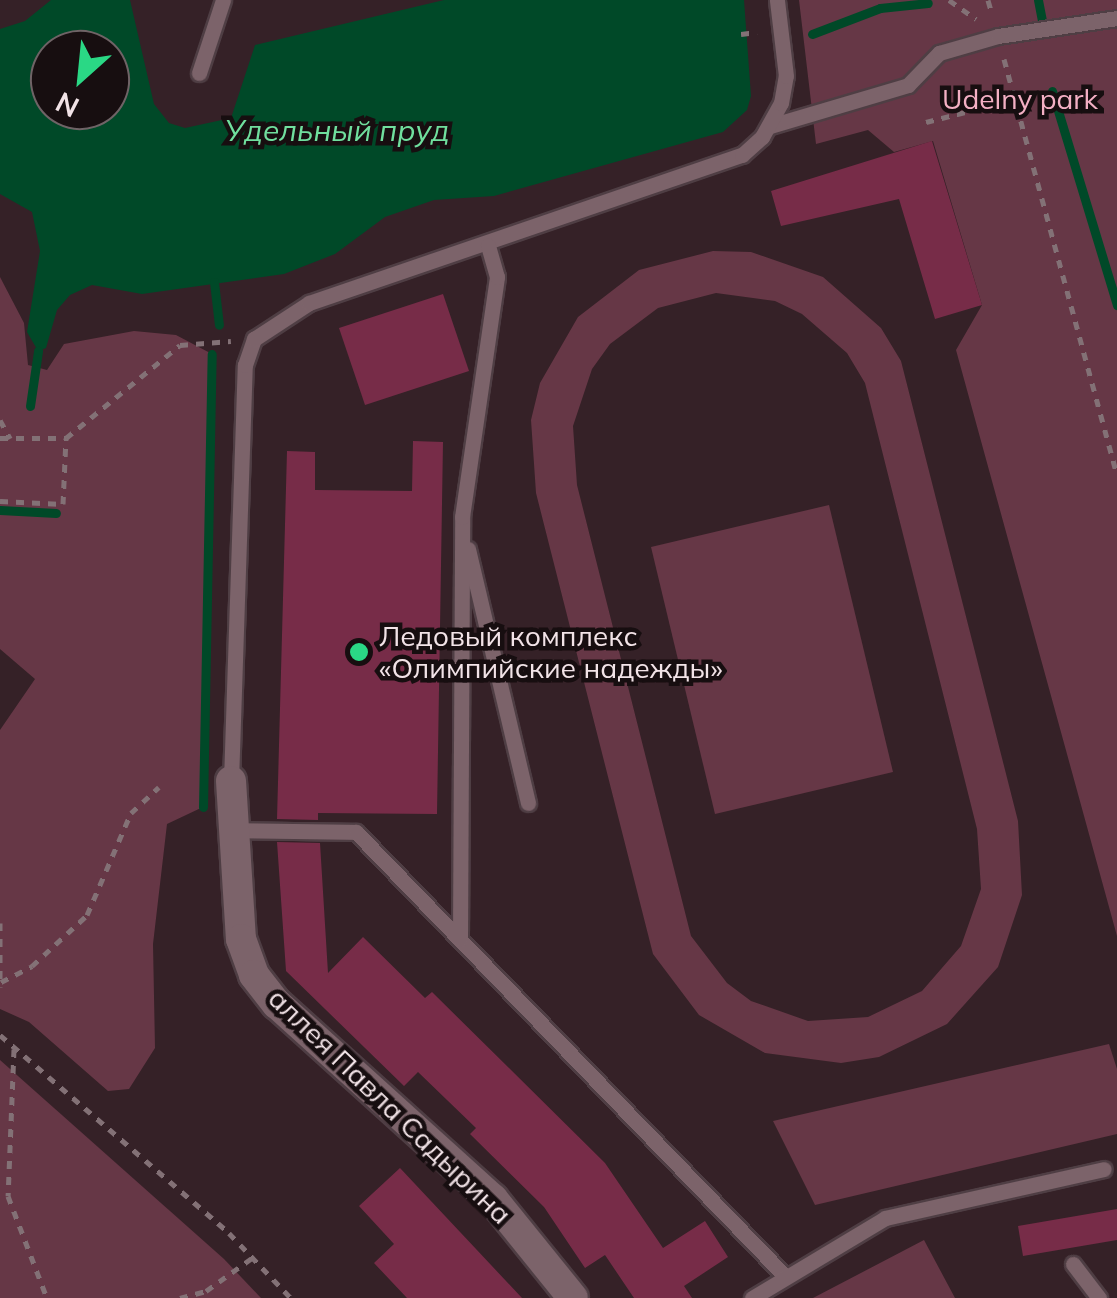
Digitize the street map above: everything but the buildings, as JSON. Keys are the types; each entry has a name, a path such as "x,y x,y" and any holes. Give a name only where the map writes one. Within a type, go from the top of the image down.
{"street":[{"name":"аллея Павла Садырина","path":"232,781 230,830 241,939 254,974 277,1004 493,1198 573,1298"}],"lane":[{"path":"199,73 223,0"},
{"path":"232,781 246,364 254,340 309,304 742,155 770,126 786,76 777,0"},
{"path":"770,126 908,84 938,53 998,36 1117,18"},
{"path":"460,939 462,524 497,277 488,245"},
{"path":"462,524 528,803"},
{"path":"230,830 356,832 784,1275"},
{"path":"752,1298 784,1275 884,1218 1104,1170"},
{"path":"1073,1264 1099,1298"}],"path":[{"path":"740,34 750,33"},
{"path":"998,36 1117,476"},
{"path":"926,122 1014,100"},
{"path":"0,438 66,438 180,345 254,340"},
{"path":"0,420 10,438"},
{"path":"0,501 63,504 66,438"},
{"path":"0,924 0,984 32,966 87,915 131,814 160,786"},
{"path":"0,1035 252,1258 291,1298"},
{"path":"14,1047 8,1196 47,1298"},
{"path":"180,1298 206,1290 252,1258"}],"green space":[{"name":"Udelny park","path":"799,0 1117,0 1117,936 956,350 982,305 933,141 894,152 868,130 816,144"},
{"path":"713,251 751,252 823,277 881,328 901,361 1018,821 1022,895 998,967 947,1024 879,1057 841,1063 765,1053 699,1015 653,954 536,493 531,420 540,383 578,317 639,270","holes":["716,293 775,301 802,314 847,353 865,383 977,829 981,889 961,946 922,991 868,1017 808,1021 751,1001 727,983 691,936 577,485 573,426 592,369 610,344 658,308"]},
{"path":"0,277 24,323 28,365 47,370 64,344 134,331 176,335 212,354 203,807 167,824 153,944 155,1048 129,1089 108,1091 29,1022 0,1009 0,730 35,679 0,649"},
{"path":"829,505 893,772 715,814 651,547"},
{"path":"1109,1044 1117,1069 1117,1134 815,1205 773,1121"},
{"path":"0,1060 224,1259 261,1298 0,1298"},
{"path":"924,1240 955,1298 813,1298"}],"water":[{"name":"Удельный пруд","path":"51,0 130,0 154,104 169,123 185,128 231,118 255,45 444,0 744,0 751,96 747,110 723,132 494,196 434,200 385,217 335,254 284,274 142,294 92,285 70,295 57,310 46,348 38,351 27,332 40,251 32,212 0,194 0,29 25,21"}],"waterway":[{"path":"1038,0 1043,25"},
{"path":"812,34 880,8 928,3"},
{"path":"1052,91 1117,305"},
{"path":"214,282 219,325"},
{"path":"30,406 38,351"},
{"path":"203,807 212,354"},
{"path":"0,510 56,513"}],"place":[{"name":"Ледовый комплекс «Олимпийские надежды»","path":"359,652"}]}
